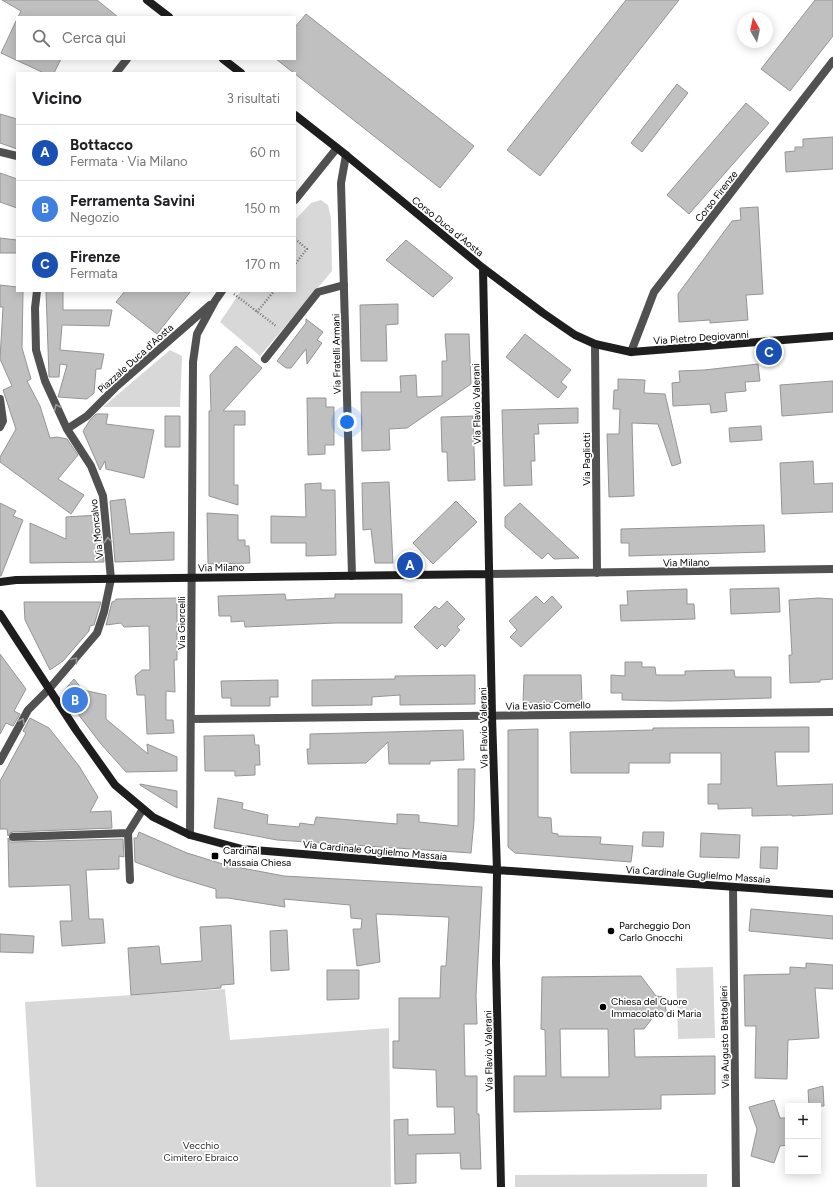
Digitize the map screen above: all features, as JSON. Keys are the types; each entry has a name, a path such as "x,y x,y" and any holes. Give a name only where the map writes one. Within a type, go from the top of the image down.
{"street":[{"path":"147,0 164,16"},
{"path":"117,72 126,60"},
{"path":"224,60 240,72"},
{"name":"Corso Firenze","path":"631,352 654,292 833,61"},
{"name":"Corso Duca d'Aosta","path":"296,116 483,268 575,335 595,344"},
{"path":"296,199 336,148"},
{"path":"0,152 16,156"},
{"name":"Via Fratelli Armani","path":"346,155 341,183 352,576"},
{"name":"Via Flavio Valerani","path":"483,268 492,716 497,870 496,962 501,1187"},
{"path":"265,359 318,292 344,285"},
{"name":"Via Moncalvo","path":"1,757 28,710 49,689 96,633 104,612 111,579 103,496 91,466 67,429 45,381 36,350 35,308 37,292"},
{"name":"Piazzale Duca d'Aosta","path":"192,410 193,362 196,334 215,300 221,292"},
{"name":"Piazzale Duca d'Aosta","path":"67,429 87,416 117,386 215,300"},
{"name":"Via Pietro Degiovanni","path":"595,344 631,352 833,336"},
{"name":"Via Pagliotti","path":"595,344 597,573"},
{"path":"0,399 3,421 0,426"},
{"name":"Via Giorcelli","path":"190,835 192,410"},
{"name":"Via Milano","path":"0,582 16,580 833,569"},
{"name":"Via Cardinale Guglielmo Massaia","path":"0,614 76,730 115,786 153,818 190,835 242,849 497,870 833,894"},
{"name":"Via Evasio Comello","path":"191,718 833,712"},
{"path":"130,880 128,833 143,809"},
{"path":"13,837 128,833"},
{"name":"Via Augusto Battaglieri","path":"733,887 736,1187"}],"path":[{"path":"296,239 307,249 296,263"},
{"path":"230,292 286,334"},
{"path":"257,312 273,292"}],"green space":[{"path":"321,200 328,205 331,218 332,271 260,356 220,322 240,292 296,292 296,219 311,203"},
{"path":"170,350 182,356 180,407 103,407"},
{"path":"713,967 715,1038 678,1039 676,968"},
{"name":"Vecchio Cimitero Ebraico","path":"225,989 230,1040 389,1028 391,1187 36,1187 25,1002"},
{"path":"707,1174 707,1187 515,1187 515,1175"}],"building":[{"path":"2,0 97,0 117,16 18,16 21,11"},
{"path":"626,0 679,0 540,176 507,150"},
{"path":"815,0 833,0 833,36 790,91 761,69"},
{"path":"306,14 474,146 440,188 296,75 296,72 293,72 277,60 296,60 296,26"},
{"path":"16,21 16,60 1,53"},
{"path":"16,60 60,60 54,72 42,72"},
{"path":"677,84 688,93 642,152 631,143"},
{"path":"746,103 769,123 689,214 667,195"},
{"path":"0,114 16,119 16,149 0,143"},
{"path":"833,137 833,169 786,172 785,152 795,151 795,147 803,147 803,139"},
{"path":"0,173 16,179 16,208 0,202"},
{"path":"758,207 763,294 746,295 748,320 710,323 710,320 679,322 678,294 732,221 741,220 740,208"},
{"path":"0,238 16,240 16,253 0,253"},
{"path":"406,240 453,278 433,297 386,260"},
{"path":"0,285 16,287 16,292 23,292 22,348 31,379 27,381 40,406 50,438 57,437 67,439 78,455 58,479 84,495 71,514 0,462 0,457 16,429 3,390 12,386 0,359 3,307 0,307"},
{"path":"46,292 63,292 63,310 112,310 109,326 62,325 60,350 104,354 101,369 96,369 94,393 87,399 58,397 67,365 60,364 59,377 49,377"},
{"path":"124,292 190,292 157,334 116,302"},
{"path":"398,304 398,324 386,325 387,361 361,361 360,305"},
{"path":"306,319 323,332 317,340 322,343 307,364 306,349 291,368 286,368 277,361 306,323"},
{"path":"445,334 469,334 471,384 407,428 389,429 390,450 362,451 361,392 401,392 400,376 416,375 417,397 442,396 442,361 447,361"},
{"path":"525,334 571,370 561,382 567,387 558,398 506,357"},
{"path":"236,346 262,368 223,411 245,411 245,425 234,425 234,485 238,485 238,505 209,496 209,411 211,411 210,375"},
{"path":"758,364 760,381 745,382 746,391 725,393 727,411 711,413 710,404 673,406 672,383 680,382 679,371 704,370"},
{"path":"618,379 645,380 644,393 665,394 681,463 672,466 658,424 632,423 634,496 609,497 607,434 619,434 620,409 613,409 614,390 618,390"},
{"path":"833,381 833,412 782,416 780,385"},
{"path":"307,398 326,398 326,407 334,407 334,445 325,445 325,454 308,455"},
{"path":"578,408 578,423 538,424 539,434 534,434 535,461 531,461 532,485 504,486 502,410"},
{"path":"96,414 108,414 106,424 154,430 144,478 106,469 105,461 100,470 83,431"},
{"path":"165,416 180,416 180,447 165,447"},
{"path":"473,416 475,480 448,481 447,452 442,452 441,417"},
{"path":"761,426 762,440 730,442 729,428"},
{"path":"813,461 814,484 833,483 833,512 782,514 780,463"},
{"path":"389,482 393,563 375,563 371,529 363,530 362,483"},
{"path":"321,483 321,490 335,490 336,555 306,556 306,543 271,543 271,516 306,517 305,484"},
{"path":"125,499 130,534 174,532 174,560 115,562 110,501"},
{"path":"456,501 477,522 433,564 413,543"},
{"path":"0,503 16,511 13,516 23,520 1,576 0,576"},
{"path":"520,503 579,558 554,559 548,553 542,559 505,527 505,517"},
{"path":"207,513 238,515 238,540 245,540 245,546 249,546 250,563 208,564"},
{"path":"99,515 104,562 30,563 30,523 66,539 66,517"},
{"path":"764,525 765,552 629,556 629,543 621,543 621,529"},
{"path":"779,588 780,612 731,614 730,589"},
{"path":"687,589 687,604 694,604 695,619 621,621 620,605 628,605 627,591"},
{"path":"285,594 286,600 335,598 335,594 402,594 402,623 335,623 245,627 244,621 231,622 231,616 219,616 218,596"},
{"path":"536,596 544,604 552,596 562,607 521,647 510,637 517,630 509,621"},
{"path":"177,598 177,660 174,660 175,692 166,691 166,720 173,720 174,733 147,734 145,695 137,695 135,676 142,670 150,670 149,626 124,627 121,623 106,625 112,602 116,599"},
{"path":"819,598 833,599 833,679 820,680 820,682 790,683 789,655 792,655 789,600"},
{"path":"447,601 465,619 457,627 460,630 445,647 442,644 437,649 414,627 435,606 439,609"},
{"path":"24,602 101,602 94,625 90,626 89,631 63,661 50,670 25,620"},
{"path":"0,654 26,689 14,711 20,714 13,726 6,723 0,734"},
{"path":"625,662 642,662 642,667 655,667 656,675 685,675 685,671 734,670 735,677 771,677 771,698 671,701 622,700 622,693 611,693 611,675 625,676"},
{"path":"475,675 475,704 400,705 400,695 372,697 372,705 312,706 312,680 395,679 395,676"},
{"path":"524,675 581,675 582,702 523,703"},
{"path":"74,679 83,690 106,695 106,719 148,754 147,744 177,757 177,771 126,772 101,744 62,693"},
{"path":"278,680 278,697 270,697 270,706 231,706 231,698 222,698 221,681"},
{"path":"30,718 49,728 79,766 98,797 90,812 111,811 112,828 13,832 8,836 7,829 0,829 0,781 26,733 23,731"},
{"path":"809,727 809,752 775,752 777,786 833,784 833,814 752,816 752,808 718,809 718,804 708,804 708,784 721,784 721,753 670,753 670,763 629,763 629,773 571,773 570,732 653,730 653,728"},
{"path":"538,729 538,817 551,818 552,833 558,834 558,836 601,837 600,844 633,846 631,862 515,853 508,847 508,730"},
{"path":"463,730 464,760 430,761 430,764 389,764 388,742 366,763 308,764 307,749 310,749 310,734"},
{"path":"254,735 255,745 259,745 260,765 255,765 255,775 235,776 235,771 205,771 204,736"},
{"path":"458,769 475,769 474,821 471,853 277,840 214,828 218,798 243,803 242,809 268,815 267,824 299,827 300,823 314,825 316,817 397,824 397,814 419,815 419,822 458,826"},
{"path":"140,785 177,791 177,808"},
{"path":"139,832 187,853 226,865 284,876 482,887 476,995 477,1024 464,1024 465,1076 477,1076 477,1114 479,1114 481,1169 461,1169 460,1153 416,1154 416,1183 395,1184 394,1120 408,1119 408,1135 455,1134 454,1107 437,1107 436,1070 393,1068 393,1041 399,1041 399,998 440,998 441,966 446,966 449,917 376,914 380,962 357,966 353,929 361,929 362,919 351,918 350,905 284,899 285,907 228,898 216,898 216,889 176,877 135,862 134,838 137,838"},
{"path":"643,832 664,832 663,847 642,846"},
{"path":"701,833 740,835 739,858 700,857"},
{"path":"8,838 10,842 123,839 124,857 119,856 119,869 86,870 89,919 103,919 105,943 62,946 60,921 72,921 70,885 9,887"},
{"path":"761,847 778,847 777,869 760,868"},
{"path":"751,909 833,916 833,939 749,931"},
{"path":"231,925 234,984 221,985 221,988 131,995 128,948 159,946 161,964 202,961 200,927"},
{"path":"287,930 289,970 271,971 270,931"},
{"path":"0,934 34,936 33,953 0,952"},
{"path":"806,963 833,965 833,989 815,988 819,1038 788,1040 787,1079 755,1078 756,1026 745,1026 744,975 790,974 790,967 806,968"},
{"path":"327,970 359,970 359,999 327,1000"},
{"path":"641,976 656,996 664,997 667,1016 654,1016 644,1029 634,1029 635,1057 715,1056 715,1094 661,1095 661,1109 514,1112 514,1076 546,1076 545,1030 541,1029 542,977","holes":["560,1029 608,1029 609,1077 561,1077"]},
{"path":"823,1086 824,1106 821,1106 821,1103 809,1103 808,1090"},
{"path":"774,1100 780,1118 785,1118 785,1145 780,1146 774,1163 751,1156 757,1129 749,1107"}],"place":[{"name":"Firenze","path":"769,352"},
{"name":"Bottacco","path":"410,565"},
{"name":"Ferramenta Savini","path":"75,700"},
{"name":"Cardinal Massaia Chiesa","path":"215,856"},
{"name":"Parcheggio Don Carlo Gnocchi","path":"611,931"},
{"name":"Chiesa del Cuore Immacolato di Maria","path":"603,1007"}]}
